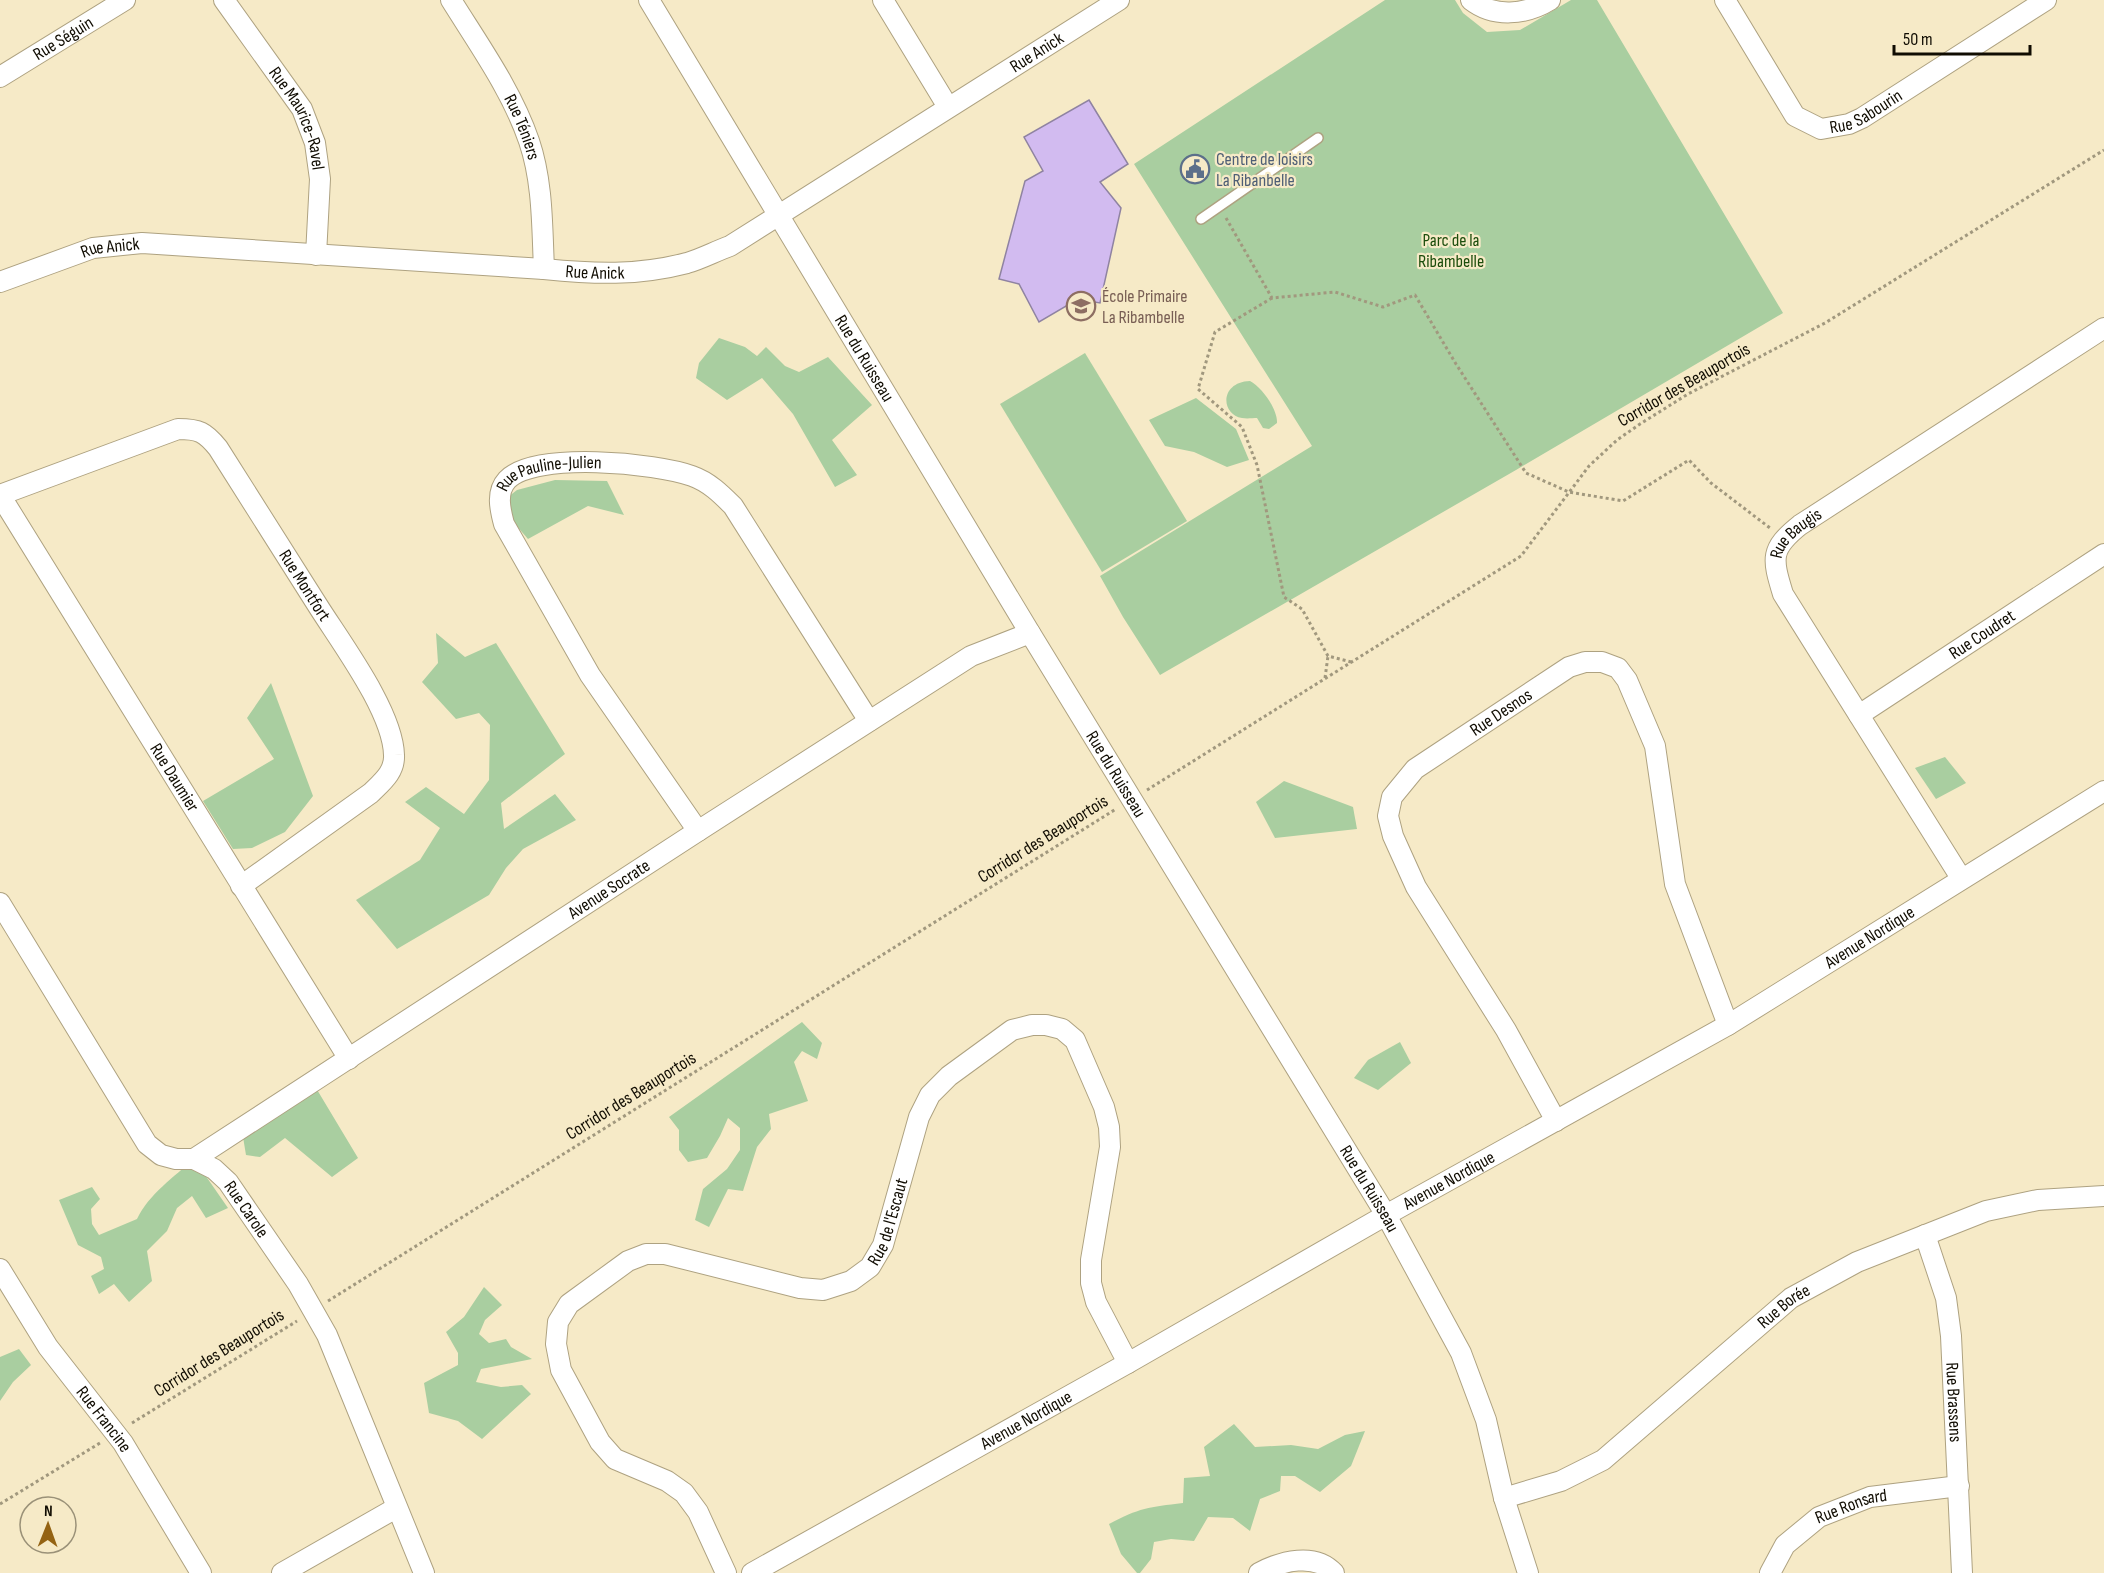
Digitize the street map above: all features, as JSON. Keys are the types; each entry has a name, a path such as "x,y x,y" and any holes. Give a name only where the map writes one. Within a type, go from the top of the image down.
{"street":[{"name":"Rue Séguin","path":"0,76 125,0"},
{"name":"Rue Maurice-Ravel","path":"224,0 302,109 315,143 320,179 316,255"},
{"name":"Rue Téniers","path":"451,0 515,107 530,144 541,198 544,269"},
{"name":"Rue du Ruisseau","path":"649,0 1030,633 1386,1215 1461,1353 1486,1420 1504,1498 1528,1573"},
{"path":"883,0 948,107"},
{"name":"Rue Anick","path":"0,282 93,248 142,243 598,274 644,273 689,262 730,246 777,214 1119,0"},
{"path":"1471,0 1482,8 1500,13 1538,8 1550,0"},
{"name":"Rue Sabourin","path":"1725,0 1795,116 1821,129 1849,124 1862,118 2046,0"},
{"name":"Rue Baugis","path":"1962,878 1783,594 1775,570 1776,554 1782,539 1800,525 2104,328"},
{"name":"Rue Montfort","path":"0,495 178,429 194,429 208,436 218,448 349,655 385,715 392,737 394,758 389,775 371,793 241,886"},
{"name":"Rue Pauline-Julien","path":"698,831 590,675 504,524 500,508 500,492 507,481 519,472 559,462 641,465 692,476 714,488 733,506 869,722"},
{"name":"Rue Daumier","path":"0,495 349,1059"},
{"name":"Rue Coudret","path":"1859,715 2104,554"},
{"name":"Avenue Socrate","path":"194,1159 971,656 1030,633"},
{"name":"Rue Desnos","path":"1556,1121 1506,1030 1416,887 1393,836 1388,816 1392,796 1415,769 1569,667 1585,662 1602,662 1618,668 1627,680 1654,746 1674,884 1728,1025"},
{"name":"Avenue Nordique","path":"752,1573 1728,1025 2104,791"},
{"name":"Rue Carole","path":"0,903 147,1144 161,1155 176,1159 194,1159 214,1169 228,1182 298,1284 327,1335 424,1573"},
{"name":"Rue de l'Escaut","path":"726,1573 698,1512 684,1493 667,1481 615,1459 600,1442 561,1370 556,1344 558,1322 569,1304 628,1262 646,1254 664,1254 800,1288 823,1290 851,1281 870,1267 883,1245 920,1117 930,1095 949,1076 1012,1030 1032,1024 1062,1029 1075,1040 1104,1107 1109,1127 1110,1147 1091,1260 1092,1283 1096,1302 1128,1363"},
{"name":"Rue Borée","path":"1504,1498 1561,1481 1603,1460 1791,1298 1857,1262 1986,1210 2038,1200 2104,1196"},
{"name":"Rue Brassens","path":"1925,1235 1947,1298 1951,1336 1962,1573"},
{"name":"Rue Francine","path":"0,1269 48,1347 116,1433 201,1573"},
{"name":"Rue Ronsard","path":"1770,1573 1785,1545 1819,1517 1870,1497 1959,1486"},
{"path":"282,1573 396,1508"},
{"path":"1259,1573 1274,1565 1300,1560 1319,1562 1334,1573"}],"lane":[{"path":"1201,219 1318,138"}],"path":[{"name":"Corridor des Beauportois","path":"0,1504 1521,556 1593,462 1617,440 1688,394 1826,323 2104,150"},
{"path":"1219,207 1272,298"},
{"path":"1325,678 1328,656 1302,609 1284,597 1257,465 1242,428 1198,389 1215,332 1272,298 1335,291 1383,307 1415,295 1526,473 1569,492 1623,501 1689,460 1710,483 1764,522 1782,539"},
{"path":"1328,656 1352,662"}],"green space":[{"name":"Parc de la Ribambelle","path":"1385,0 1455,0 1463,13 1487,32 1520,30 1571,0 1597,0 1783,313 1160,675 1100,576 1312,446 1134,164"},
{"path":"719,338 745,347 757,356 766,347 785,366 799,372 828,357 872,405 832,440 857,475 835,487 793,414 762,378 727,400 696,378 699,363"},
{"path":"1085,353 1187,521 1102,572 1000,404"},
{"path":"1250,381 1264,393 1275,412 1277,423 1269,429 1263,428 1257,418 1235,415 1227,405 1228,392 1240,383"},
{"path":"1196,398 1236,429 1249,460 1227,467 1194,452 1165,446 1149,420"},
{"path":"555,480 607,481 624,515 588,506 528,539 509,517 504,500 517,490"},
{"path":"436,633 465,657 496,643 565,754 501,803 504,829 555,794 576,820 523,849 506,868 489,895 397,949 356,900 420,860 440,828 405,802 426,787 464,814 489,780 490,725 479,713 456,719 422,682 438,663"},
{"path":"271,683 313,796 285,832 252,848 233,849 203,801 274,759 247,718"},
{"path":"1945,757 1966,783 1936,799 1915,768"},
{"path":"1284,781 1353,807 1357,829 1275,838 1256,802"},
{"path":"802,1022 822,1043 817,1059 802,1051 794,1062 808,1101 769,1114 771,1129 757,1147 743,1191 728,1189 709,1227 695,1220 703,1189 727,1169 740,1150 740,1128 728,1118 707,1158 688,1162 679,1150 679,1130 669,1117"},
{"path":"1400,1042 1411,1063 1378,1090 1354,1078 1368,1060"},
{"path":"316,1088 358,1158 332,1177 285,1138 260,1157 246,1155 243,1137"},
{"path":"194,1159 228,1208 206,1218 192,1196 177,1208 167,1231 147,1251 152,1281 129,1302 114,1284 99,1294 91,1276 104,1269 101,1257 78,1245 59,1200 92,1187 100,1199 91,1209 92,1224 99,1235 137,1219 155,1194"},
{"path":"484,1287 502,1305 485,1320 479,1334 489,1343 506,1339 511,1347 532,1359 481,1369 476,1382 501,1387 522,1385 531,1394 482,1439 458,1421 429,1413 424,1383 458,1365 458,1353 446,1332 464,1317"},
{"path":"19,1349 31,1365 13,1382 0,1401 0,1357"},
{"path":"1234,1424 1255,1447 1291,1445 1318,1449 1345,1435 1365,1431 1351,1466 1320,1492 1295,1476 1281,1476 1280,1491 1260,1499 1250,1531 1233,1518 1208,1517 1194,1541 1171,1539 1154,1542 1151,1559 1140,1573 1137,1573 1121,1554 1109,1524 1145,1509 1183,1503 1184,1478 1210,1476 1204,1447"}],"building":[{"path":"1089,100 1128,164 1100,182 1121,208 1100,303 1078,299 1039,322 1019,284 999,279 1025,181 1043,171 1024,137"}],"place":[{"name":"Centre de loisirs La Ribanbelle","path":"1195,169"},
{"name":"École Primaire La Ribambelle","path":"1081,306"}]}
